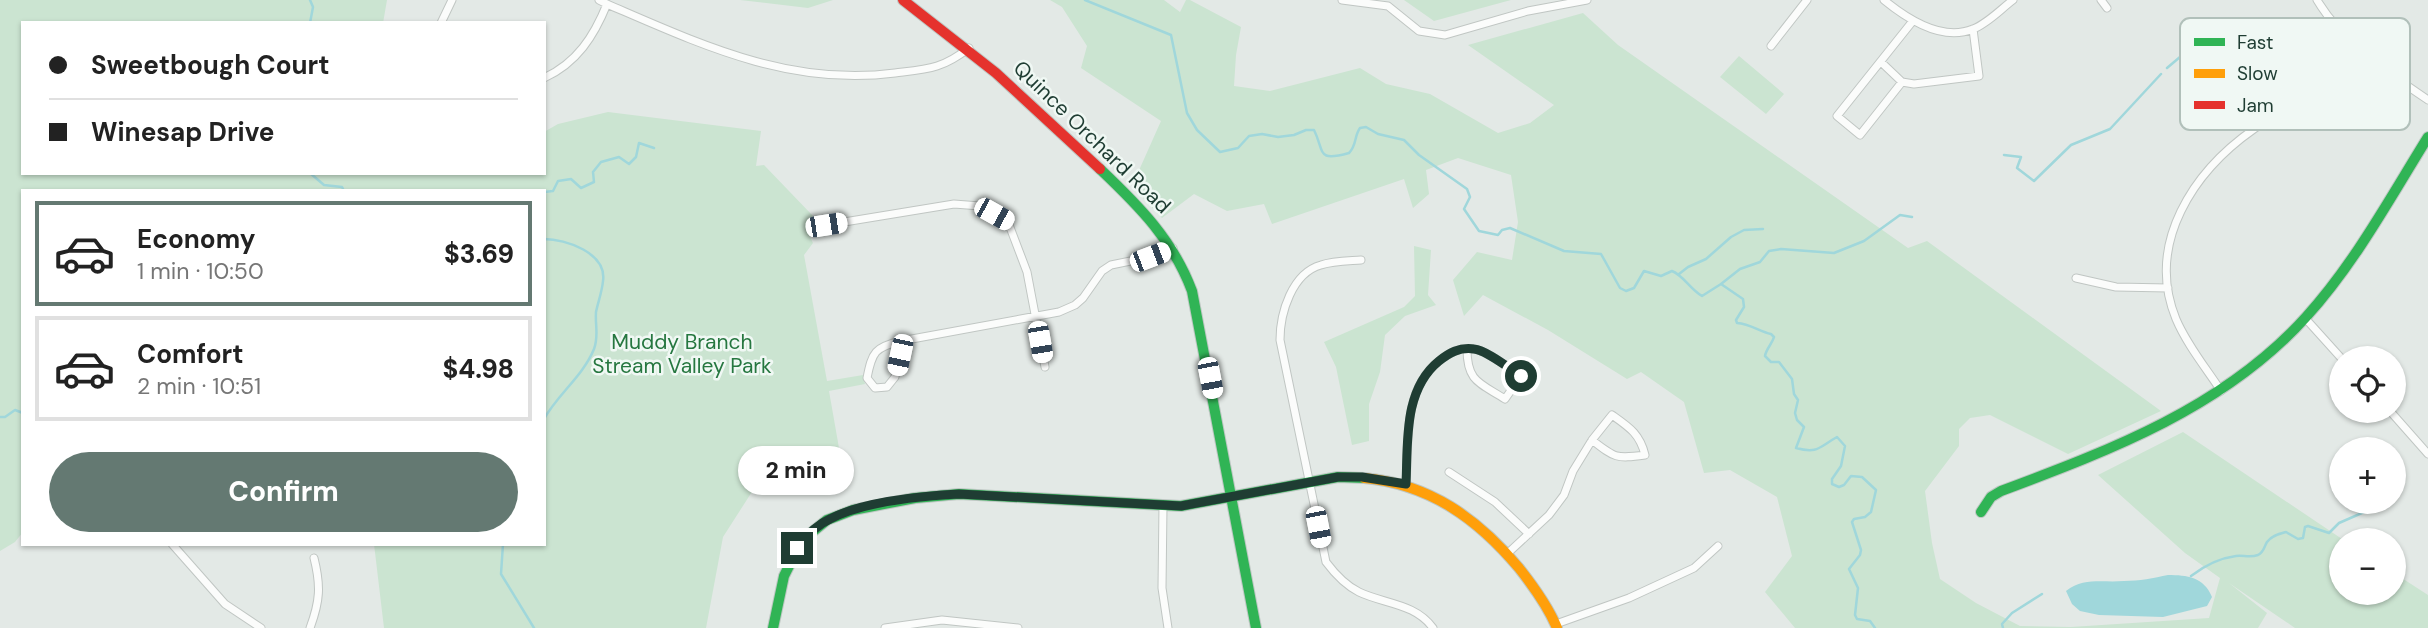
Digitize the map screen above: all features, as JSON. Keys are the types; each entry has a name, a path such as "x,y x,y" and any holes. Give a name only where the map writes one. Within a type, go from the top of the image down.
{"street":[{"path":"442,21 452,0"},
{"name":"Quince Orchard Road","path":"903,0 969,48 1140,207 1173,248 1186,274 1196,305 1256,628"},
{"path":"1342,0 1388,6 1419,31 1445,35 1528,11 1587,0"},
{"path":"1771,46 1807,0"},
{"path":"1884,0 1912,22 1943,31 1973,29 2013,0"},
{"path":"2101,0 2107,8"},
{"path":"2317,0 2331,18"},
{"path":"546,77 576,58 595,32 603,2 733,56 761,64 833,76 862,78 933,68 952,61 969,48"},
{"path":"1902,82 1860,135 1837,116 1912,22"},
{"path":"1881,62 1902,82 1914,84 1979,76 1973,29"},
{"path":"2410,87 2428,100"},
{"path":"2221,391 2176,319 2168,288 2167,257 2172,229 2182,205 2203,175 2236,142 2255,130"},
{"path":"1981,512 1992,497 2001,491 2102,454 2179,416 2221,391 2259,362 2305,318 2345,268 2428,137"},
{"path":"826,225 954,204 980,206 1008,222 1027,272 1045,367"},
{"path":"901,341 895,377 887,387 874,388 867,377 871,357 883,345 901,341 1036,317 1059,312 1083,298 1101,271 1111,265 1150,257 1173,248"},
{"path":"1361,260 1319,265 1307,273 1289,296 1280,325 1280,340 1326,562 1340,580 1359,592 1409,608 1433,628"},
{"path":"2076,278 2116,286 2168,288"},
{"path":"2305,318 2330,346"},
{"path":"1406,484 1410,410 1422,379 1434,365 1451,352 1467,349 1476,349 1521,376 1505,399 1474,379 1467,365 1467,349"},
{"path":"1508,553 1549,515 1564,495 1573,471 1592,440 1612,415 1635,432 1642,441 1645,455 1620,458 1611,455 1592,440"},
{"path":"2401,423 2428,454"},
{"path":"1449,472 1495,502 1529,534"},
{"path":"773,628 784,576 797,548 827,520 853,510 915,498 959,494 1163,506 1233,497 1338,477 1362,477 1406,484 1435,495 1490,532 1539,594 1557,626 1695,568 1718,546"},
{"path":"1163,506 1161,588 1168,628"},
{"path":"174,546 225,604 261,628"},
{"path":"310,628 317,608 320,584 314,558"},
{"path":"885,628 942,620 1018,628"}],"green space":[{"name":"Muddy Branch Stream Valley Park","path":"0,0 387,0 383,21 21,21 21,175 546,175 546,131 558,124 608,112 761,131 756,166 764,165 813,216 806,229 813,243 804,255 827,381 863,375 865,384 829,391 839,448 773,459 723,537 706,628 384,628 374,546 546,546 546,189 21,189 21,534 15,542 0,551"},
{"path":"740,0 833,0 808,8"},
{"path":"1050,0 1164,0 1180,12 1186,0 1190,0 1241,27 1234,86 1270,91 1360,68 1386,84 1430,94 1498,133 1530,123 1554,105 1468,45 1583,13 1618,45 1908,248 1927,241 2161,411 2068,454 1990,415 1970,418 1959,429 1959,446 1925,491 1940,579 1976,603 2020,626 2071,627 2209,618 2220,578 2185,553 2098,475 2183,432 2329,530 2329,605 2406,605 2406,581 2428,595 2428,628 2295,628 2229,583 2267,613 2258,628 1795,628 1765,592 1792,556 1777,497 1730,470 1704,473 1684,402 1641,372 1627,379 1548,330 1483,295 1464,316 1453,280 1477,252 1512,260 1518,222 1511,175 1458,158 1426,170 1429,194 1413,208 1404,179 1272,224 1264,204 1227,211 1194,194 1162,218 1132,186 1161,121 1081,68 1087,46 1062,7"},
{"path":"1404,0 1511,0 1434,21"},
{"path":"1739,56 1784,94 1766,114 1720,77"},
{"path":"1414,246 1431,250 1428,295 1436,305 1405,316 1385,335 1380,372 1369,404 1369,441 1352,445 1336,367 1324,342 1404,307 1415,296"}],"water":[{"path":"2168,575 2200,581 2212,597 2207,606 2163,617 2099,615 2080,611 2072,604 2066,591 2087,582 2135,580"}],"waterway":[{"path":"310,0 313,7 310,21"},
{"path":"1085,0 1171,35 1187,113 1197,130 1220,152 1238,148 1249,136 1262,134 1278,137 1314,130 1323,153 1338,155 1349,153 1360,128 1366,127 1378,134 1404,140 1419,155 1467,189 1470,197 1464,209 1479,231 1498,235 1502,230 1510,228 1564,251 1601,254 1620,288 1626,291 1634,288 1644,271 1661,276 1672,271 1702,296 1721,284 1743,299 1744,307 1736,320 1737,323 1774,337 1765,356 1771,362 1779,362 1792,379 1794,394 1798,400 1795,413 1797,420 1804,427 1796,448 1814,450 1837,437 1845,446 1841,466 1832,479 1832,484 1839,487 1851,476 1862,477 1876,490 1871,512 1852,522 1861,550 1849,569 1858,588 1855,615 1857,619 1870,621 1875,628"},
{"path":"2167,68 2180,57"},
{"path":"2004,155 2021,157 2017,168 2034,181 2071,145 2110,129 2161,74"},
{"path":"546,192 553,191 558,181 571,179 581,188 594,182 593,172 601,162 619,157 629,164 636,157 639,143 654,148"},
{"path":"312,175 324,185 343,189"},
{"path":"1721,284 1740,269 1760,262 1769,251 1781,249 1834,253 1864,241 1900,215 1912,217"},
{"path":"1679,274 1706,259 1731,237 1744,230 1763,229"},
{"path":"546,239 573,245 592,255 603,271 596,312 597,335 594,349 584,368 546,416"},
{"path":"0,417 5,417 15,410 21,412"},
{"path":"2191,576 2224,559 2258,555 2269,540 2278,534 2286,532 2298,539 2303,538 2305,527 2308,526 2329,533 2339,523 2360,514"},
{"path":"503,546 501,574 534,628"},
{"path":"2003,628 2002,624 2012,613 2042,594"}],"traffic: fast":[{"path":"1981,512 1991,497 2001,491 2124,442 2203,401 2274,349 2306,317 2340,275 2428,137"},
{"path":"1100,169 1154,225 1175,256 1192,291 1256,628"},
{"path":"773,628 784,576 798,548 806,537 827,520 853,510 915,498 959,494 1181,506 1338,477 1364,478"}],"traffic: slow":[{"path":"1364,478 1388,482 1431,496 1469,520 1487,534 1519,568 1540,597 1557,628"}],"traffic: jam":[{"path":"903,0 996,73 1100,169"}],"route":[{"path":"797,548 817,527 837,515 937,495 1181,506 1338,477 1362,477 1406,484 1410,410 1422,379 1434,365 1451,352 1476,349 1521,376"}]}
